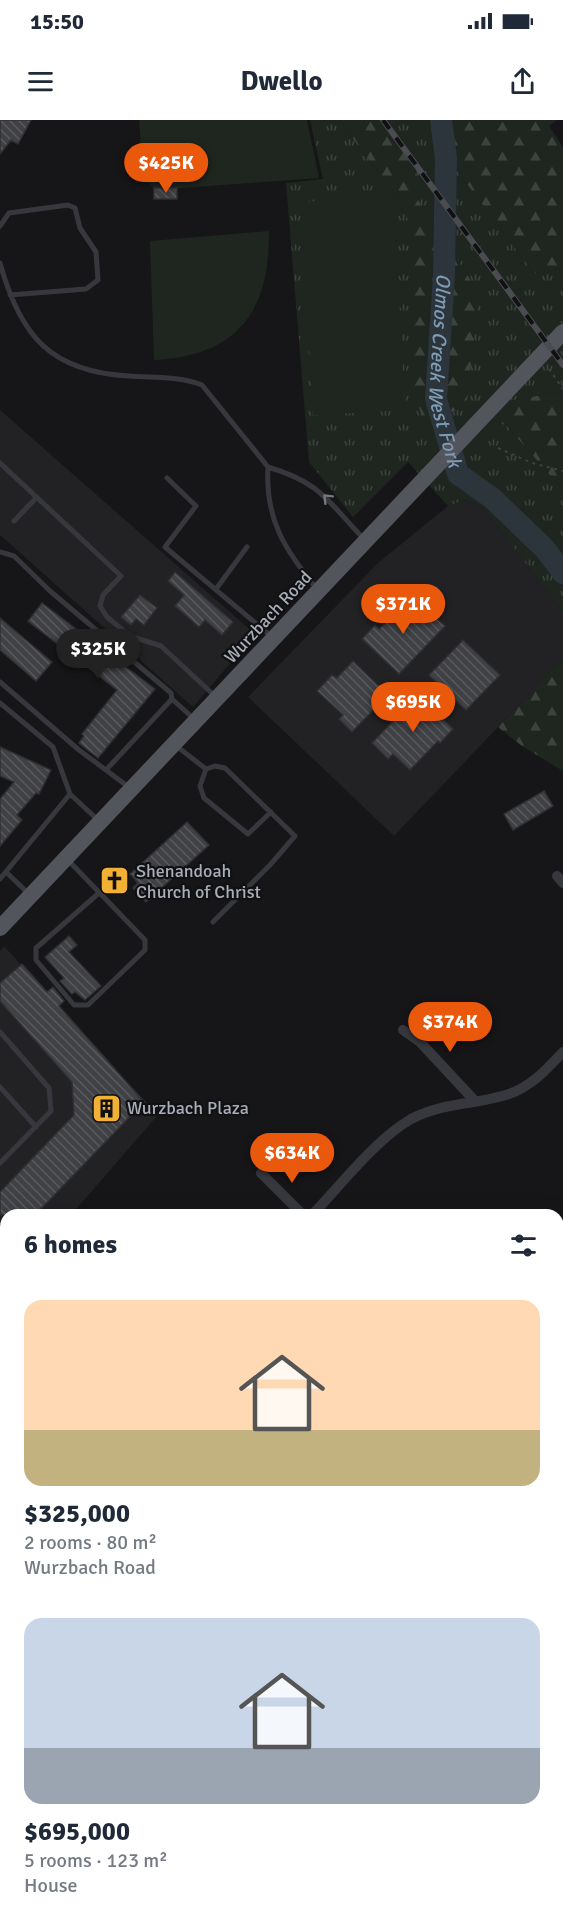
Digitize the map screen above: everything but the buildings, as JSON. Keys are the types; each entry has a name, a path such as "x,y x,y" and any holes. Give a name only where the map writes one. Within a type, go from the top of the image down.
{"main road":[{"name":"Wurzbach Road","path":"0,928 563,332"}],"street":[{"path":"403,1030 420,1042 474,1100"},
{"path":"318,1209 375,1149 411,1119 444,1105 509,1094 527,1086 563,1052"},
{"path":"261,1173 297,1209"}],"lane":[{"path":"0,226 9,213 68,205 75,208 80,228 96,252 98,280 95,285 86,289 10,295"},
{"path":"0,263 10,295 30,332 54,357 73,367 109,375 186,379 202,385 268,467 292,474 327,496 366,541"},
{"path":"0,463 121,576 104,595 100,606 107,617 130,636 161,646 217,698"},
{"path":"268,467 266,493 279,536 319,591"},
{"path":"167,478 196,506 165,547 274,639"},
{"path":"14,521 37,497"},
{"path":"216,589 247,547"},
{"path":"0,552 14,556 50,591 171,693 172,699 196,721"},
{"path":"0,682 79,750 132,789"},
{"path":"106,770 172,699"},
{"path":"0,702 53,747 70,795 100,822"},
{"path":"174,744 206,769"},
{"path":"206,769 215,766 225,768 295,836 270,866 213,922"},
{"path":"206,769 200,786 204,798 248,834 271,812"},
{"path":"0,879 70,795"},
{"path":"66,858 145,940 145,950 88,1005 74,1005 36,960 36,948 99,893"},
{"path":"6,872 30,896"},
{"path":"0,1032 49,1088 51,1111 0,1163"},
{"path":"0,1087 36,1126"}],"path":[{"path":"540,358 563,389"},
{"path":"498,448 532,463 563,471"}],"shaded area":[{"path":"0,410 255,634 193,707 0,535"},
{"path":"464,500 481,505 563,612 563,659 394,836 248,697 378,563 448,506"},
{"name":"Wurzbach Plaza","path":"4,946 158,1115 76,1209 0,1209 0,951"}],"green space":[{"path":"139,120 307,120 319,178 155,190 143,177"},
{"path":"310,120 339,120 396,196 411,226 411,300 479,293 418,200 418,177 395,120 419,120 534,273 563,268 563,399 558,392 467,409 507,426 563,490 563,612 481,505 464,500 448,506 408,462 353,517 309,462 286,183 323,179"},
{"path":"339,120 395,120 418,177 418,200 479,293 466,409 422,416 410,382 411,226 396,196"},
{"path":"419,120 557,120 549,126 563,147 563,268 534,273"},
{"path":"394,197 405,410 313,415 301,202"},
{"path":"269,231 268,260 263,285 255,306 243,324 227,339 207,350 183,357 154,360 150,241"},
{"path":"558,392 563,399 563,490 507,426 466,409"},
{"path":"563,659 563,771 522,746 498,727"}],"waterway":[{"name":"Olmos Creek West Fork","path":"441,120 446,158 444,275 436,399 458,474 492,498 545,549 563,573"}],"railway":[{"path":"383,120 563,365"}],"place":[{"name":"Shenandoah Church of Christ","path":"115,881"},
{"name":"Wurzbach Plaza","path":"106,1108"}]}
